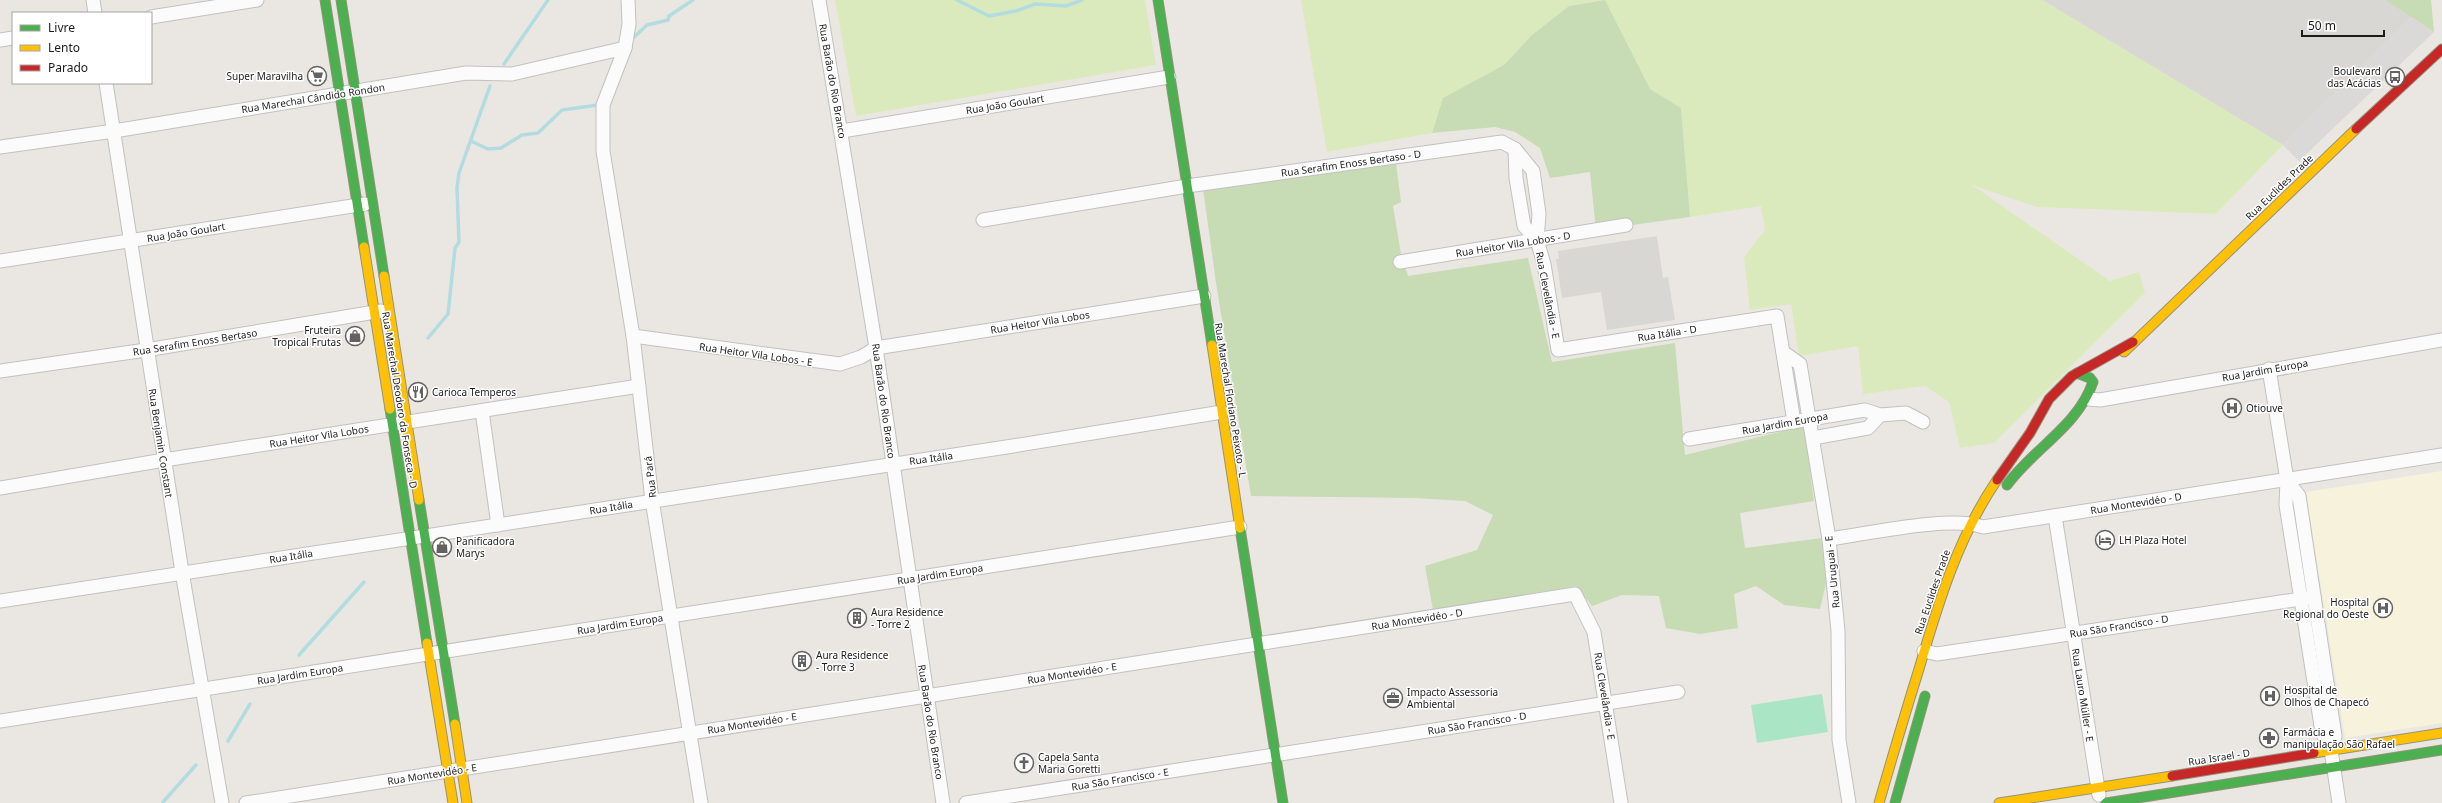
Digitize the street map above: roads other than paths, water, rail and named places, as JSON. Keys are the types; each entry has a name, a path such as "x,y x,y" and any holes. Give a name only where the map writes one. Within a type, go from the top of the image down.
{"street":[{"path":"93,0 95,12"},
{"path":"152,17 257,0"},
{"name":"Rua Marechal Deodoro da Fonseca - D","path":"325,0 428,654 453,803"},
{"name":"Rua Marechal Deodoro da Fonseca - D","path":"341,0 467,803"},
{"name":"Rua Pará","path":"628,0 629,24 625,48 603,105 603,151 633,336 652,500 701,803"},
{"name":"Rua Barão do Rio Branco","path":"819,0 842,131 876,348 943,803"},
{"name":"Rua Marechal Floriano Peixoto - L","path":"1158,0 1283,803"},
{"path":"0,40 12,38"},
{"name":"Rua Marechal Cândido Rondon","path":"0,147 114,131 466,73 512,74 625,48"},
{"name":"Rua Euclides Prade","path":"2114,364 2132,342 2442,48"},
{"name":"Rua João Goulart","path":"842,131 1169,77"},
{"name":"Rua Benjamin Constant","path":"106,84 131,241 146,350 182,572 204,689 222,803"},
{"name":"Rua Serafim Enoss Bertaso - D","path":"983,220 1187,186 1493,143 1502,142 1514,149"},
{"name":"Rua Clevelândia - E","path":"1514,149 1533,171 1540,214 1537,240 1544,264 1558,350"},
{"name":"Rua João Goulart","path":"0,261 373,203"},
{"name":"Rua Heitor Vila Lobos - D","path":"1400,262 1626,225"},
{"name":"Rua Heitor Vila Lobos","path":"876,348 1204,296"},
{"name":"Rua Serafim Enoss Bertaso","path":"0,371 146,350 390,310"},
{"name":"Rua Itália - D","path":"1558,350 1777,316 1783,352"},
{"name":"Rua Heitor Vila Lobos - E","path":"633,336 840,364 861,357 876,348"},
{"name":"Rua Jardim Europa","path":"2090,396 2100,400 2269,369 2442,340"},
{"name":"Rua Euclides Prade","path":"1978,528 1981,504 2046,406 2049,399 2077,373 2132,342"},
{"path":"1783,352 1794,422"},
{"name":"Rua Uruguai - E","path":"1783,352 1800,364 1829,539 1838,631 1840,740 1849,803"},
{"path":"2269,369 2288,480 2286,505 2322,738 2331,750"},
{"path":"2077,373 2090,378 2093,382 2090,396"},
{"path":"2001,495 2008,482 2031,456 2090,396 2102,378"},
{"name":"Rua Heitor Vila Lobos","path":"0,488 164,460 639,386"},
{"path":"2046,406 2049,422 2055,427 2063,425"},
{"path":"1865,410 1868,428"},
{"name":"Rua Jardim Europa","path":"1689,440 1865,410 1880,415 1906,413 1923,422"},
{"path":"482,411 498,525"},
{"name":"Rua Itália","path":"0,601 1222,412"},
{"path":"1868,428 1880,415"},
{"name":"Rua Jardim Europa","path":"1812,438 1868,428"},
{"name":"Rua Montevidéo - D","path":"1829,539 1948,523 1978,528 2442,455"},
{"path":"2288,480 2299,496 2335,736 2331,750 2339,803"},
{"name":"Rua Euclides Prade","path":"1879,803 1924,651 1959,549 1990,514"},
{"name":"Rua Lauro Müller - E","path":"2055,516 2100,803"},
{"name":"Rua Jardim Europa","path":"0,721 1240,527"},
{"name":"Rua Clevelândia - E","path":"1575,594 1594,632 1607,703 1621,803"},
{"name":"Rua Montevidéo - D","path":"1258,644 1575,594"},
{"name":"Rua São Francisco - D","path":"1924,651 1936,657 2073,633 2314,597"},
{"path":"1936,657 1941,641"},
{"name":"Rua Montevidéo - E","path":"246,803 1258,644"},
{"path":"1895,803 1929,683"},
{"name":"Rua São Francisco - D","path":"1275,754 1678,692"},
{"name":"Rua Israel - D","path":"1999,803 2442,733"},
{"path":"2106,803 2442,750"},
{"name":"Rua São Francisco - E","path":"966,803 1275,754"}],"waterway":[{"path":"504,64 548,0"},
{"path":"633,38 647,25 668,20 669,16 693,0"},
{"path":"957,0 989,16 1016,11 1035,4 1066,6 1082,0"},
{"path":"428,338 448,314 455,248 459,242 457,188 459,173 490,86"},
{"path":"471,141 488,149 501,148 522,135 538,133 562,110 598,105"},
{"path":"299,655 364,582"},
{"path":"228,741 250,704"},
{"path":"163,802 196,765"}],"place":[{"name":"Super Maravilha","path":"317,76"},
{"name":"Boulevard das Acácias","path":"2395,77"},
{"name":"Fruteira Tropical Frutas","path":"355,336"},
{"name":"Carioca Temperos","path":"418,392"},
{"name":"Otiouve","path":"2232,408"},
{"name":"LH Plaza Hotel","path":"2105,540"},
{"name":"Panificadora Marys","path":"442,547"},
{"name":"Hospital Regional do Oeste","path":"2383,608"},
{"name":"Aura Residence - Torre 2","path":"857,618"},
{"name":"Aura Residence - Torre 3","path":"802,661"},
{"name":"Hospital de Olhos de Chapecó","path":"2270,696"},
{"name":"Impacto Assessoria Ambiental","path":"1393,698"},
{"name":"Farmácia e manipulação São Rafael","path":"2269,738"},
{"name":"Capela Santa Maria Goretti","path":"1024,763"}]}
